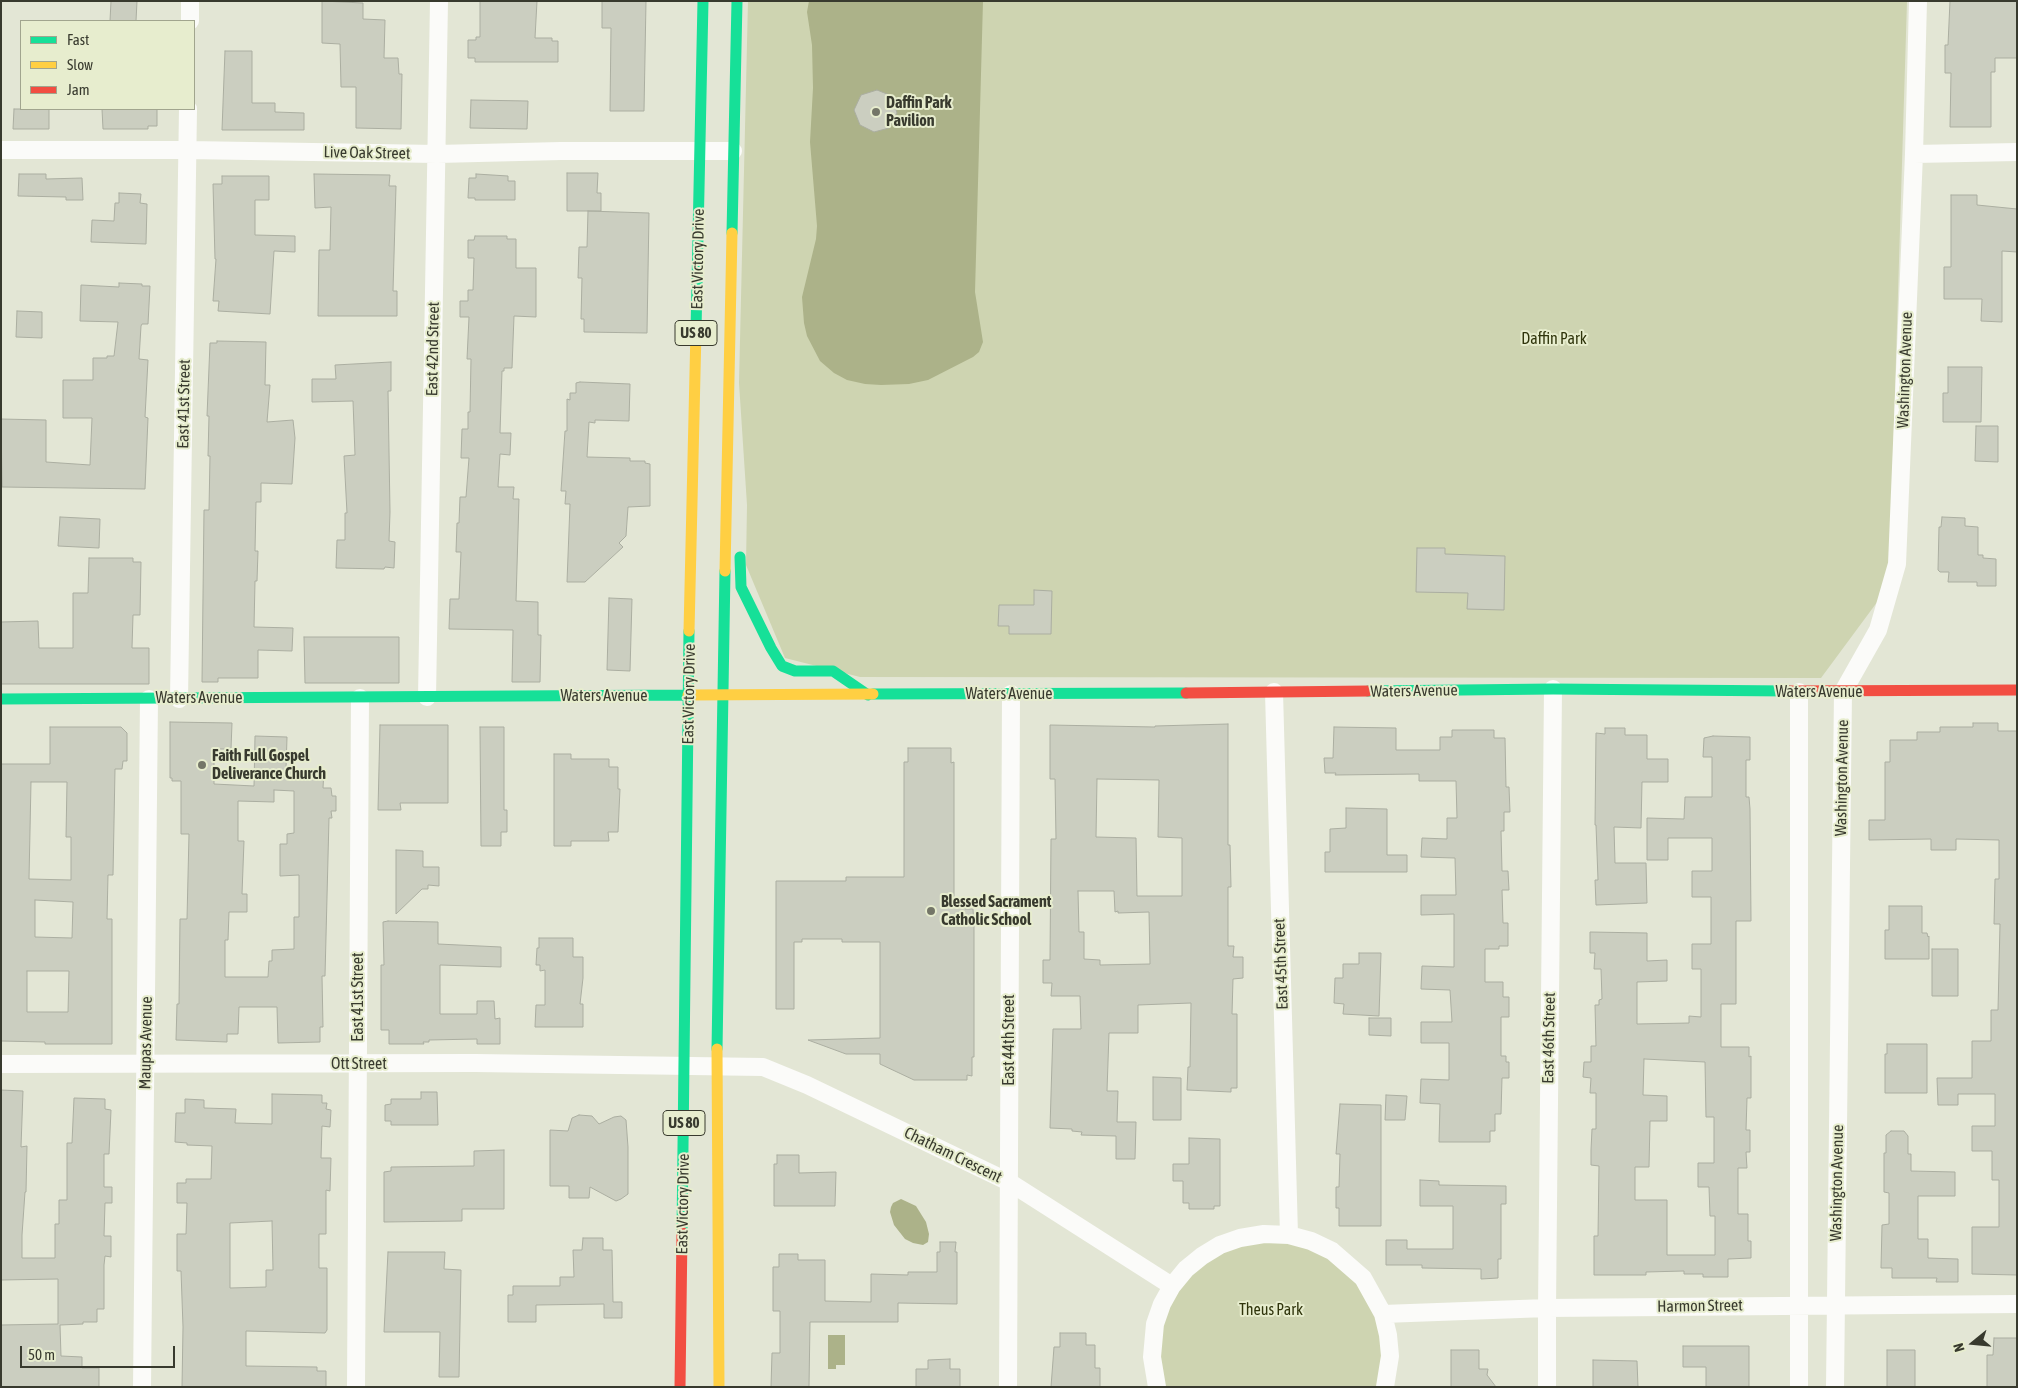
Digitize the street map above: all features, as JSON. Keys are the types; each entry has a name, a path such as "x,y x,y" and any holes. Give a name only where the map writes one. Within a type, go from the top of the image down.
{"main road":[{"name":"East Victory Drive","path":"680,1387 688,696 703,1"},
{"name":"East Victory Drive","path":"719,1387 717,1067 722,696 737,1"},
{"path":"728,419 737,464 738,491"},
{"path":"740,546 741,587 782,666 795,672 833,671 868,695"},
{"name":"Waters Avenue","path":"1,700 1274,692 1553,688 1799,692 2017,690"}],"street":[{"path":"190,1 190,20"},
{"name":"East 42nd Street","path":"427,697 439,1"},
{"name":"Washington Avenue","path":"1835,1387 1844,692 1878,630 1897,564 1914,154 1918,1"},
{"name":"East 41st Street","path":"179,699 188,110"},
{"name":"Live Oak Street","path":"1,150 188,150 436,154 561,151 733,151"},
{"path":"1914,154 2017,152"},
{"name":"East 46th Street","path":"1547,1387 1553,688"},
{"name":"East 45th Street","path":"1274,692 1288,1235"},
{"path":"1799,692 1800,1387"},
{"name":"East 44th Street","path":"1008,1387 1011,694"},
{"name":"East 41st Street","path":"356,1387 360,698"},
{"name":"Maupas Avenue","path":"142,1387 149,699"},
{"name":"Ott Street","path":"1,1064 717,1067"},
{"name":"Chatham Crescent","path":"717,1067 763,1067 807,1085 1009,1182 1172,1286"},
{"path":"1157,1387 1152,1357 1155,1324 1162,1304 1172,1286 1186,1269 1220,1245 1240,1238 1264,1234 1288,1235 1311,1241 1332,1251 1363,1278 1383,1314 1388,1335 1390,1356 1385,1387"},
{"name":"Harmon Street","path":"1383,1314 1547,1308 2017,1304"}],"green space":[{"name":"Daffin Park","path":"748,1 1907,1 1889,586 1821,678 860,677 785,658 746,565 747,505 739,383"},
{"name":"Theus Park","path":"1264,1234 1332,1251 1383,1314 1385,1387 1157,1387 1155,1324 1186,1269"}],"shaded area":[{"path":"809,1 983,1 975,292 983,342 979,352 973,357 928,380 909,384 881,385 847,380 834,373 820,361 807,336 802,297 816,239 817,226 810,142 813,88 812,45 807,12"},
{"path":"901,1199 916,1206 926,1222 929,1234 928,1242 923,1245 905,1239 894,1225 890,1212 891,1207 893,1203"},
{"path":"828,1335 845,1335 845,1365 836,1365 836,1369 828,1369"}],"building":[{"path":"111,1 137,1 136,20 110,20"},
{"path":"322,1 363,3 363,19 385,20 384,58 398,58 399,74 402,74 401,129 356,128 356,87 341,87 340,44 322,43"},
{"path":"480,1 537,1 535,38 552,38 552,41 558,41 558,62 475,62 475,58 468,58 468,40 476,40 476,37 480,37"},
{"path":"602,1 646,1 644,111 610,111 611,28 602,28"},
{"path":"1950,1 2017,1 2017,58 1995,58 1995,72 1991,72 1991,127 1950,127 1951,73 1945,73 1945,45 1948,45"},
{"path":"225,51 252,51 252,103 275,103 275,112 304,113 304,130 222,130"},
{"name":"Daffin Park Pavilion","path":"877,90 892,96 897,113 889,128 874,132 860,125 854,110 861,95"},
{"path":"471,100 528,101 527,129 470,128"},
{"path":"14,109 49,110 49,129 13,129"},
{"path":"102,110 157,110 157,126 148,126 148,129 103,129"},
{"path":"567,173 598,173 597,193 601,193 601,211 567,211"},
{"path":"19,174 46,174 46,179 82,178 83,200 66,200 66,197 18,196"},
{"path":"314,174 390,175 389,186 396,186 393,291 397,291 397,316 318,316 319,250 330,250 331,207 315,208"},
{"path":"476,174 508,176 508,181 515,181 515,200 475,200 475,198 468,198 469,178 476,178"},
{"path":"222,176 269,176 269,200 255,200 255,235 295,236 295,252 274,251 270,314 218,311 219,301 213,301 216,259 213,184 222,184"},
{"path":"119,193 141,194 140,203 147,204 146,244 91,242 92,220 114,221 115,203 119,203"},
{"path":"1951,195 1977,195 1977,205 2017,209 2017,252 2002,251 2002,322 1981,321 1982,299 1944,299 1944,267 1951,267"},
{"path":"588,211 649,213 647,333 584,332 584,319 581,319 582,278 578,278 579,247 587,247"},
{"path":"475,236 507,236 507,239 516,239 516,268 536,268 536,317 514,316 512,368 504,368 504,371 502,371 500,433 511,433 510,455 500,454 498,487 514,487 513,499 519,499 516,601 538,602 538,635 541,635 540,682 512,682 513,630 449,629 450,599 459,599 461,552 456,552 457,523 459,523 460,497 466,497 469,458 461,458 462,429 468,429 468,412 470,412 471,359 467,359 469,317 460,317 460,301 468,301 468,290 473,290 474,258 468,258 468,240 474,240"},
{"path":"119,283 150,286 148,324 142,324 141,326 139,359 148,360 145,417 148,418 145,489 2,487 1,419 46,420 46,462 90,465 92,418 63,418 63,380 93,380 93,358 114,356 118,322 80,321 81,285 119,287"},
{"path":"17,311 42,312 42,338 16,337"},
{"path":"217,341 266,342 265,385 270,385 267,422 293,420 295,438 292,484 261,483 261,502 256,502 255,551 258,551 254,627 293,628 292,651 258,650 258,678 218,678 218,682 202,682 204,510 209,510 210,456 208,456 209,416 207,416 210,343 217,343"},
{"path":"391,362 391,391 388,391 389,541 395,542 394,568 336,568 337,540 345,540 345,513 347,513 344,456 355,455 353,401 312,402 312,379 336,379 335,365"},
{"path":"1948,367 1982,367 1981,422 1943,422 1943,393 1948,393"},
{"path":"576,383 630,384 629,421 595,420 595,423 589,422 587,457 630,458 630,461 645,461 645,463 650,464 650,506 628,507 626,536 619,543 623,547 585,582 567,582 570,504 565,504 566,491 561,491 565,431 567,431 567,399 570,400 570,393 576,393"},
{"path":"1976,426 1998,426 1998,462 1975,461"},
{"path":"60,517 100,519 99,548 58,546"},
{"path":"1942,517 1965,518 1965,526 1978,527 1978,555 1983,555 1983,558 1996,559 1996,586 1977,586 1977,582 1948,582 1949,572 1940,572 1938,570 1939,527 1941,527"},
{"path":"1417,548 1445,548 1445,554 1505,556 1504,610 1467,609 1468,593 1416,592"},
{"path":"89,558 133,558 133,562 141,562 140,615 133,615 132,648 149,648 149,684 1,684 1,622 38,621 39,648 73,648 73,593 88,593"},
{"path":"1034,590 1052,591 1051,634 1009,634 1009,626 998,626 999,605 1034,605"},
{"path":"609,598 632,599 630,671 607,670"},
{"path":"304,637 399,637 399,683 305,683"},
{"path":"170,722 232,723 231,749 214,749 214,784 254,786 255,736 287,737 286,769 324,771 323,788 331,788 332,796 336,796 336,811 331,811 332,818 329,818 325,976 322,976 323,1027 320,1027 320,1042 278,1043 277,1007 239,1007 238,1034 227,1034 227,1042 176,1040 177,1004 179,1004 180,919 187,919 189,834 181,834 181,781 172,781 172,778 170,778","holes":["274,790 294,791 294,833 287,834 287,844 280,844 280,876 299,875 299,917 294,917 294,949 272,950 272,961 269,961 268,977 225,977 225,940 228,940 229,912 247,912 247,894 242,894 244,841 238,841 238,801 274,802"]},
{"path":"1973,723 1998,723 1998,731 2017,731 2017,1275 1972,1274 1972,1227 1999,1227 1999,1180 1992,1180 1992,1151 1972,1151 1972,1126 1995,1126 1995,1094 1958,1094 1958,1105 1938,1105 1937,1078 1972,1078 1972,1041 1991,1041 1991,1010 1998,1010 2000,924 1994,924 1995,879 1999,879 1999,840 1956,839 1956,850 1931,850 1931,839 1869,840 1869,820 1885,820 1885,762 1890,762 1890,740 1917,740 1917,732 1940,732 1940,727 1973,727"},
{"path":"1228,724 1228,845 1230,845 1231,887 1228,887 1228,946 1234,946 1233,957 1243,957 1243,978 1233,979 1232,1014 1237,1014 1237,1088 1231,1088 1231,1092 1187,1090 1188,1067 1190,1067 1191,1003 1138,1005 1138,1033 1109,1033 1107,1091 1118,1091 1117,1122 1136,1122 1135,1159 1116,1159 1116,1136 1081,1135 1082,1132 1072,1131 1072,1129 1050,1128 1053,1029 1081,1029 1080,996 1051,996 1052,983 1043,983 1043,960 1050,960 1051,839 1056,839 1055,779 1050,779 1050,725 1155,726","holes":["1097,779 1159,780 1158,837 1182,838 1182,896 1137,896 1136,838 1096,837","1078,891 1114,891 1115,912 1149,912 1150,964 1100,965 1100,960 1084,959 1084,932 1079,932"]},
{"path":"380,725 448,725 448,803 400,803 401,810 378,810"},
{"path":"50,727 121,727 127,733 127,761 123,761 122,769 115,769 113,875 108,875 107,919 112,919 112,1044 45,1044 45,1042 1,1041 1,764 50,764","holes":["31,782 67,782 66,837 71,837 71,880 29,879","35,900 73,902 72,938 35,937","27,971 69,971 68,1012 27,1012"]},
{"path":"480,727 504,727 504,810 507,810 507,832 501,832 501,846 481,846"},
{"path":"1334,727 1396,728 1396,750 1440,750 1440,737 1452,737 1452,730 1494,730 1494,738 1505,738 1506,787 1509,787 1510,812 1504,812 1504,831 1501,831 1502,871 1508,871 1509,890 1502,890 1503,923 1508,923 1508,946 1499,946 1499,949 1485,949 1485,982 1503,982 1503,997 1509,997 1509,1017 1501,1017 1501,1056 1506,1056 1506,1062 1509,1062 1509,1078 1502,1078 1501,1114 1495,1114 1495,1131 1490,1131 1490,1142 1439,1142 1440,1104 1420,1103 1421,1079 1449,1080 1449,1043 1421,1043 1421,1022 1452,1022 1450,990 1421,989 1422,966 1454,967 1454,914 1421,915 1421,895 1456,895 1455,858 1421,857 1422,838 1447,839 1447,818 1457,818 1456,781 1419,781 1419,774 1335,775 1336,773 1325,773 1324,758 1333,758"},
{"path":"1605,728 1625,728 1625,735 1647,735 1647,759 1668,759 1668,782 1642,782 1641,828 1614,827 1615,863 1646,863 1647,903 1596,905 1595,880 1598,880 1595,825 1596,733 1605,734"},
{"path":"1713,736 1750,737 1750,760 1746,760 1746,797 1749,797 1750,809 1751,921 1736,921 1736,1004 1721,1004 1721,1047 1749,1047 1749,1057 1751,1056 1751,1098 1747,1098 1746,1130 1750,1130 1750,1152 1746,1152 1747,1168 1738,1168 1738,1214 1748,1214 1748,1241 1751,1241 1751,1258 1728,1259 1728,1277 1703,1277 1703,1274 1684,1274 1684,1271 1646,1272 1646,1275 1594,1275 1594,1236 1598,1236 1599,1166 1591,1165 1591,1150 1592,1129 1596,1129 1596,1093 1590,1093 1591,1078 1583,1077 1584,1062 1591,1062 1591,1046 1596,1046 1595,1005 1599,1005 1599,1000 1602,999 1601,969 1594,969 1595,953 1590,953 1590,932 1647,933 1647,961 1667,960 1667,981 1637,982 1637,1024 1689,1023 1689,1016 1701,1017 1701,969 1692,969 1692,944 1711,944 1711,897 1692,897 1692,871 1712,871 1712,838 1668,838 1668,860 1647,860 1647,818 1684,819 1685,797 1712,797 1712,757 1703,757 1704,738","holes":["1644,1059 1705,1062 1706,1117 1714,1117 1714,1163 1698,1163 1698,1187 1709,1187 1710,1216 1715,1216 1715,1255 1667,1255 1667,1200 1635,1200 1635,1167 1649,1167 1650,1121 1667,1121 1667,1096 1643,1095"]},
{"path":"908,748 951,748 951,763 954,762 954,902 966,902 965,909 973,909 974,926 974,1057 972,1057 972,1076 967,1075 967,1080 914,1080 880,1064 880,1054 846,1054 808,1040 880,1038 880,942 842,942 842,939 802,939 802,942 794,942 794,1009 776,1009 776,881 846,881 846,877 904,877 904,762 908,762"},
{"path":"554,754 571,754 571,759 609,759 609,767 618,767 618,789 620,789 618,832 608,832 609,841 571,841 571,846 554,846"},
{"path":"1346,808 1387,809 1387,855 1407,855 1407,872 1325,872 1325,852 1330,852 1330,829 1346,828"},
{"path":"396,850 423,851 423,867 439,867 439,886 428,885 428,889 422,889 396,914"},
{"path":"1889,906 1922,906 1922,933 1927,933 1929,936 1929,959 1885,959 1885,930 1889,930"},
{"path":"383,922 438,922 438,944 501,947 501,967 440,965 440,1014 477,1014 477,1001 494,1001 495,1019 500,1018 500,1044 477,1044 477,1039 429,1040 429,1042 423,1042 424,1044 389,1044 389,1030 381,1030 381,965 384,965"},
{"path":"539,938 573,938 573,957 583,957 580,1004 583,1004 583,1027 535,1027 536,1005 545,1005 545,970 540,971 540,965 536,965"},
{"path":"1932,949 1958,949 1958,996 1932,996"},
{"path":"1359,953 1381,953 1379,1016 1343,1014 1344,1004 1334,1003 1335,978 1343,978 1343,964 1359,964"},
{"path":"1369,1018 1391,1018 1391,1036 1369,1035"},
{"path":"1887,1044 1927,1044 1927,1093 1885,1093 1885,1054 1887,1054"},
{"path":"1153,1077 1181,1078 1181,1120 1153,1120"},
{"path":"1,1090 23,1091 21,1147 27,1146 22,1258 55,1258 55,1224 59,1224 59,1200 67,1200 67,1143 72,1143 74,1098 105,1099 105,1109 111,1110 109,1154 104,1154 104,1187 112,1187 112,1203 105,1203 104,1236 111,1236 111,1257 105,1256 104,1309 97,1309 97,1322 60,1325 61,1356 82,1357 82,1368 99,1368 99,1387 1,1387 1,1325 58,1324 58,1279 1,1280"},
{"path":"421,1092 437,1092 438,1125 391,1125 391,1121 385,1121 385,1105 391,1104 391,1099 421,1099"},
{"path":"272,1094 322,1095 322,1103 327,1103 326,1109 331,1110 330,1127 322,1126 321,1158 331,1158 330,1191 326,1190 326,1234 319,1234 319,1268 327,1268 327,1330 325,1333 246,1331 246,1366 317,1367 317,1371 326,1371 326,1387 182,1387 183,1327 181,1271 177,1271 177,1234 186,1234 187,1203 177,1203 177,1183 186,1183 186,1179 211,1179 212,1146 187,1145 187,1143 175,1142 176,1113 185,1113 185,1099 204,1100 204,1108 236,1109 235,1123 272,1124","holes":["272,1221 273,1270 266,1270 266,1287 230,1288 230,1223"]},
{"path":"1386,1095 1407,1096 1405,1120 1385,1120"},
{"path":"1340,1104 1381,1105 1381,1226 1339,1226 1339,1208 1336,1208 1336,1187 1339,1187 1340,1154 1336,1154"},
{"path":"579,1115 592,1116 599,1124 614,1117 621,1116 626,1120 628,1194 621,1199 616,1201 590,1187 589,1198 569,1198 569,1186 550,1186 550,1130 568,1131 572,1118"},
{"path":"1891,1131 1904,1131 1908,1136 1908,1154 1911,1154 1911,1171 1955,1172 1955,1196 1918,1196 1918,1239 1928,1239 1928,1258 1958,1259 1958,1282 1936,1282 1937,1278 1892,1278 1892,1268 1881,1268 1882,1225 1889,1224 1889,1193 1884,1192 1884,1153 1886,1153 1886,1135"},
{"path":"1189,1138 1220,1139 1220,1206 1214,1206 1214,1209 1189,1209 1189,1203 1183,1203 1183,1181 1173,1181 1173,1164 1189,1164"},
{"path":"504,1150 504,1209 462,1209 462,1221 384,1222 384,1172 391,1171 391,1167 474,1166 474,1151"},
{"path":"777,1155 799,1155 799,1173 836,1172 835,1206 774,1206 774,1164 777,1164"},
{"path":"1420,1180 1439,1181 1439,1185 1506,1186 1506,1204 1501,1204 1501,1259 1498,1259 1498,1278 1481,1279 1481,1269 1422,1268 1422,1265 1386,1265 1386,1240 1407,1240 1407,1249 1453,1249 1453,1206 1420,1206"},
{"path":"583,1238 603,1238 603,1250 612,1250 613,1302 622,1302 622,1318 604,1318 604,1304 536,1305 536,1322 508,1322 508,1295 513,1295 513,1286 560,1286 560,1277 574,1277 573,1250 582,1250"},
{"path":"940,1242 956,1242 957,1304 898,1303 898,1322 810,1322 809,1387 771,1387 772,1353 780,1353 780,1311 773,1311 773,1267 779,1267 779,1254 798,1254 798,1260 825,1260 825,1301 871,1302 871,1274 908,1275 908,1272 937,1272 937,1252 940,1252"},
{"path":"388,1252 445,1252 444,1269 461,1270 459,1377 439,1377 440,1332 384,1332"},
{"path":"1060,1333 1086,1333 1086,1345 1095,1345 1095,1368 1100,1368 1100,1387 1051,1387 1054,1347 1060,1347"},
{"path":"1994,1338 2017,1338 2017,1387 1987,1387 1987,1355 1993,1355"},
{"path":"1683,1346 1749,1346 1749,1387 1706,1387 1706,1367 1683,1367"},
{"path":"1451,1350 1479,1350 1479,1369 1488,1369 1487,1375 1496,1387 1451,1387"},
{"path":"1887,1350 1915,1350 1915,1387 1887,1387"},
{"path":"950,1359 950,1369 960,1369 960,1387 916,1387 916,1369 928,1369 928,1360"},
{"path":"1593,1360 1637,1361 1638,1387 1593,1387"}],"traffic: fast":[{"path":"696,330 703,1"},
{"path":"732,233 737,1"},
{"path":"740,557 741,587 782,666 795,671 833,671 868,695"},
{"path":"717,1049 725,571"},
{"path":"682,1232 689,631"},
{"path":"1368,691 1553,689 1789,691"},
{"path":"873,694 1186,693"},
{"path":"1,699 688,695"}],"traffic: slow":[{"path":"725,571 732,233"},
{"path":"689,631 696,330"},
{"path":"688,695 873,694"},
{"path":"717,1049 719,1387"}],"traffic: jam":[{"path":"1789,691 2017,690"},
{"path":"1186,693 1368,691"},
{"path":"680,1387 682,1232"}],"place":[{"name":"Daffin Park Pavilion","path":"876,112"},
{"name":"Faith Full Gospel Deliverance Church","path":"202,765"},
{"name":"Blessed Sacrament Catholic School","path":"931,911"}]}
